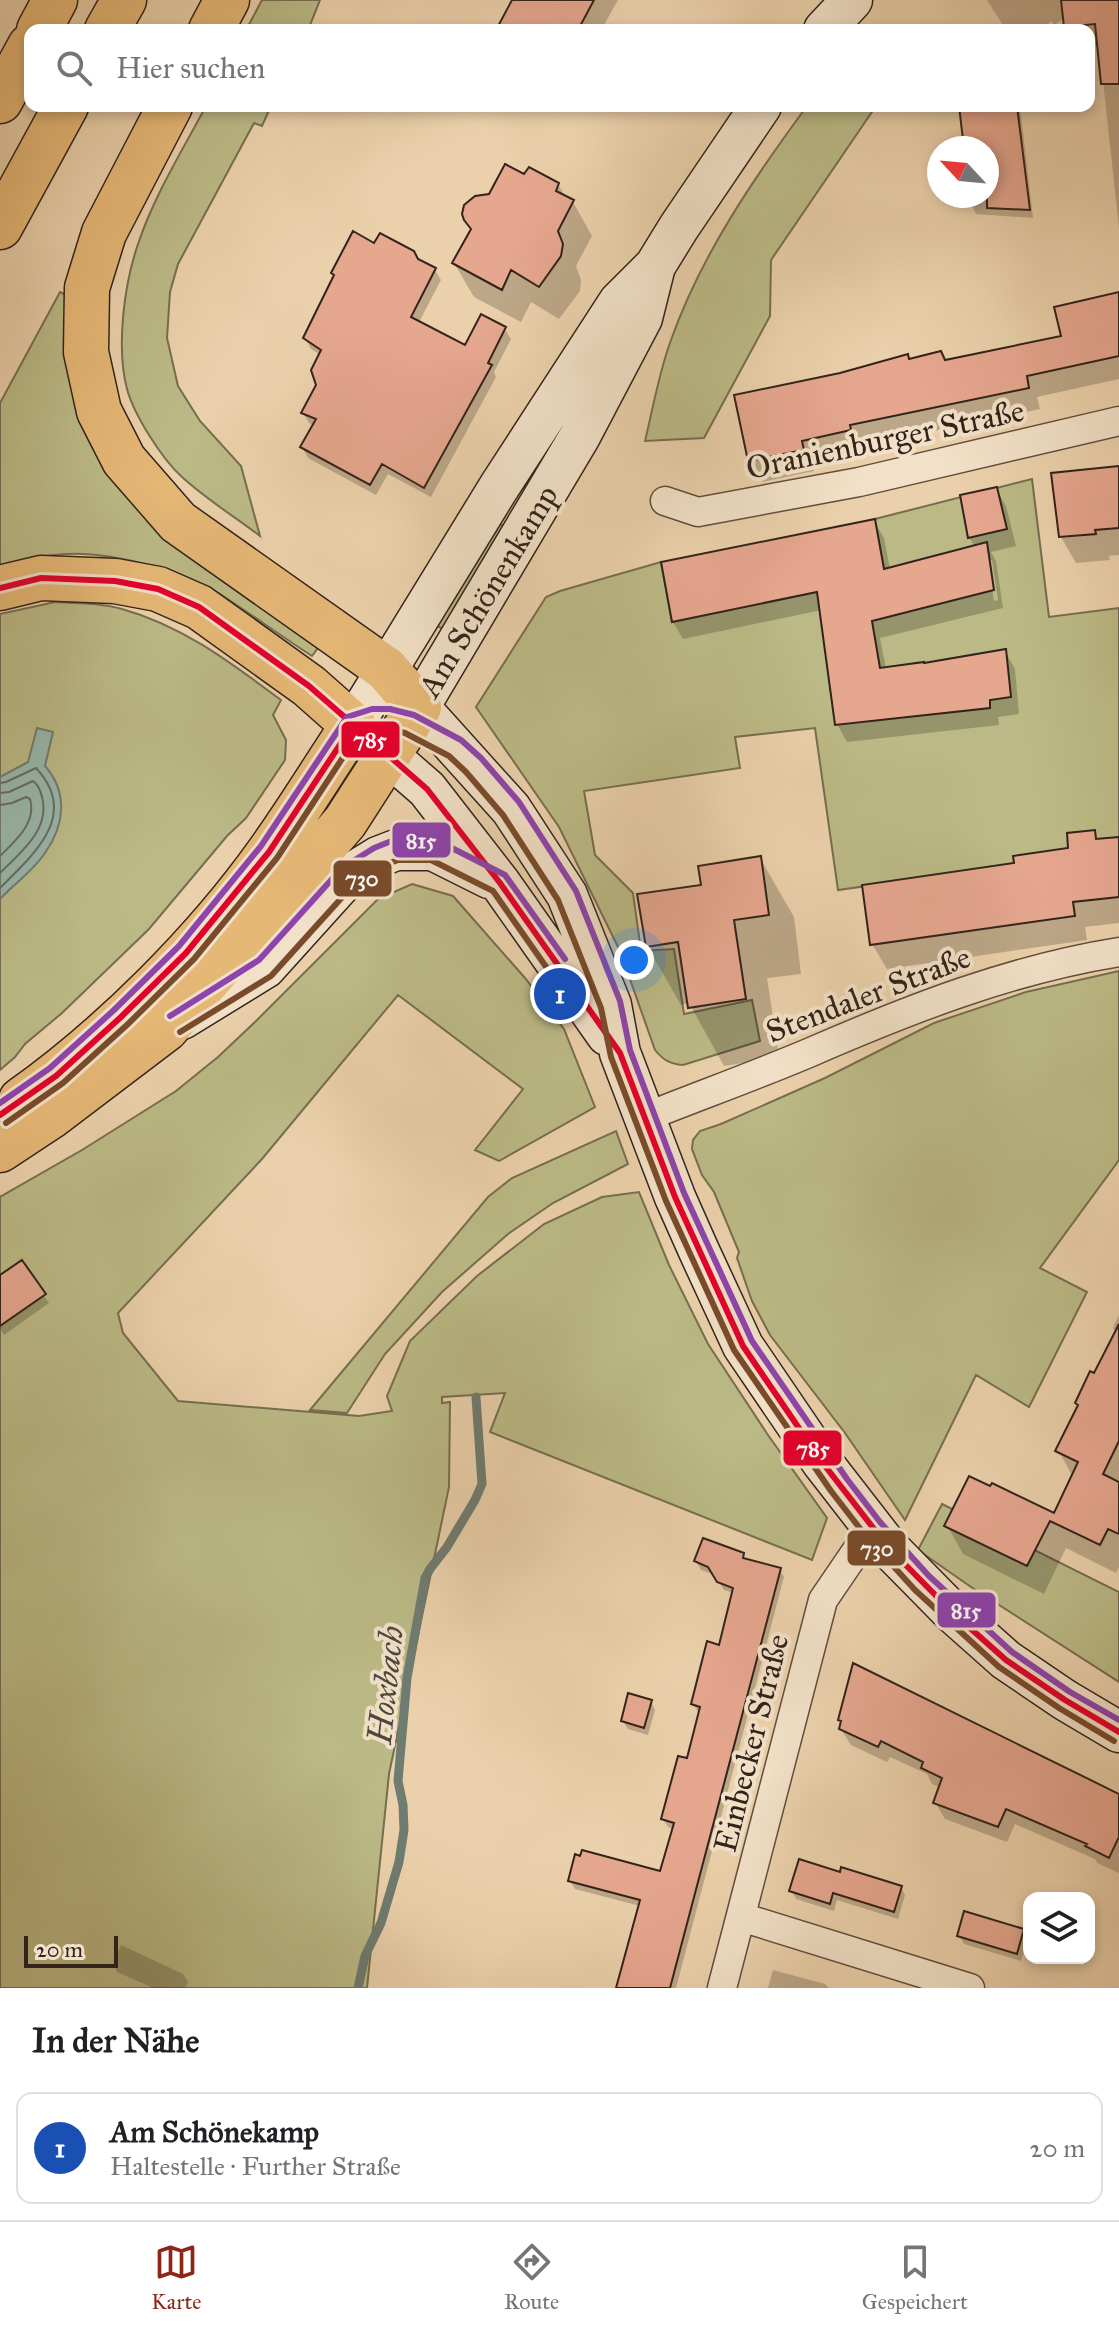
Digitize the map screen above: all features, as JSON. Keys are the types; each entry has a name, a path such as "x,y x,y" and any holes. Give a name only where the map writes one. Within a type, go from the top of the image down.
{"main road":[{"path":"42,24 55,0"},
{"path":"110,24 124,0"},
{"path":"214,24 227,0"},
{"path":"0,101 24,57"},
{"path":"0,227 63,112"},
{"path":"167,112 104,233 87,288 86,352 99,411 124,460 178,522 386,669 406,728"},
{"path":"0,588 41,578 115,581 158,589 199,607 222,623 309,686 353,725"},
{"name":"Am Schönenkamp","path":"0,1115 67,1066 186,953 269,852 353,725"},
{"name":"Am Schönenkamp","path":"0,1150 50,1117 166,1029 345,822 406,728"}],"street":[{"path":"830,24 852,0"},
{"name":"Am Schönenkamp","path":"353,725 499,487 619,302 655,266 757,112"},
{"name":"Am Schönenkamp","path":"406,728 587,423 642,318 655,266"},
{"name":"Oranienburger Straße","path":"665,501 698,512 859,482 1119,421"},
{"path":"353,725 406,728 455,748 511,809 567,895 611,1005 620,1053 675,1197 743,1346 822,1462 872,1528 922,1583 1006,1660 1119,1732"},
{"path":"406,728 427,789 500,883 620,1053"},
{"path":"166,1029 265,968 349,875 378,857 396,850 433,850 500,883"},
{"name":"Stendaler Straße","path":"646,1117 848,1035 1023,972 1119,952"},
{"name":"Einbecker Straße","path":"722,1988 823,1600 872,1528"},
{"path":"741,1917 970,1988"}],"shaded area":[{"path":"262,0 320,0 310,24 249,24"},
{"path":"203,112 268,112 262,126 254,123 178,264 170,292 167,338 178,386 200,421 241,466 260,536 174,469 150,436 127,389 122,335 129,278 138,244 160,191"},
{"path":"803,112 872,112 771,260 770,316 704,438 645,441 667,352 683,308 730,218"},
{"path":"60,292 68,296 75,393 320,645 312,656 220,594 146,564 104,556 66,554 0,568 0,403"},
{"path":"1032,479 1049,617 1119,608 1119,850 838,890 815,728 735,737 740,768 584,791 595,855 633,893 641,951 674,949 684,1014 752,1000 760,1041 683,1065 664,1059 655,1050 620,951 559,827 476,707 546,597 560,591 661,562 672,622 810,585 875,519"},
{"path":"500,523 503,526 445,630 433,624"},
{"path":"55,602 105,606 144,616 225,659 281,700 273,715 286,740 285,760 246,818 227,836 149,929 0,1070 0,614"},
{"path":"412,884 453,896 525,978 564,1029 595,1107 499,1161 475,1150 523,1089 398,995 262,1159 118,1313 123,1333 178,1401 359,1416 392,1411 387,1396 410,1341 477,1276 544,1224 602,1197 639,1192 669,1265 708,1344 827,1518 812,1560 490,1432 505,1393 442,1397 442,1403 450,1402 449,1487 389,1774 367,1988 0,1988 0,1197 176,1091 256,1021 378,899"},
{"path":"1119,971 1119,1160 1040,1268 1087,1292 1029,1407 976,1375 905,1520 845,1433 770,1335 752,1301 737,1258 739,1252 714,1192 702,1175 692,1149 693,1140 700,1131 825,1078 934,1023 1026,992"},
{"path":"616,1131 628,1164 553,1203 508,1234 442,1292 385,1354 347,1413 310,1410 488,1197 512,1178"},
{"path":"942,1504 1119,1592 1119,1682 918,1550"}],"water":[{"path":"37,728 53,732 45,766 58,787 60,820 52,842 40,859 0,899 0,777 28,762"}],"building":[{"path":"512,0 594,0 581,24 499,24"},
{"path":"1061,0 1119,0 1119,84 1101,84 1095,24 1064,24"},
{"path":"960,112 1018,112 1030,210 987,208 999,208 999,136 963,136"},
{"path":"505,164 524,174 529,167 559,183 556,191 574,200 558,231 563,244 561,256 539,287 511,270 502,290 452,263 471,229 462,214 464,205 475,196 489,194"},
{"path":"353,231 374,243 380,233 414,251 418,259 436,268 411,317 465,345 481,314 506,327 488,363 492,365 424,488 382,464 370,485 300,447 316,419 301,413 316,385 311,370 321,350 303,338"},
{"path":"1119,292 1119,356 1027,376 1029,388 850,425 851,430 802,441 804,450 748,461 734,395 840,373 908,354 909,359 941,351 945,360 1061,336 1054,307"},
{"path":"1119,466 1119,528 1095,530 1096,534 1059,537 1051,473"},
{"path":"997,487 1007,529 968,538 960,495"},
{"path":"875,519 884,569 987,542 994,590 872,621 880,668 1006,649 1011,697 990,700 990,708 835,725 817,592 672,622 661,562"},
{"path":"1095,830 1096,839 1119,837 1119,897 1073,902 1075,916 870,945 862,885 1014,863 1013,856 1068,848 1067,833"},
{"path":"761,856 769,915 734,920 746,999 688,1008 678,942 646,947 637,894 701,885 698,866"},
{"path":"22,1260 46,1294 0,1326 0,1275"},
{"path":"1119,1324 1119,1441 1103,1474 1119,1482 1119,1534 1108,1529 1100,1545 1050,1521 1027,1566 944,1526 969,1476 990,1486 992,1483 1054,1513 1078,1462 1055,1451 1078,1405 1075,1403 1090,1371 1094,1373"},
{"path":"703,1538 744,1553 743,1558 781,1568 670,1988 616,1988 640,1900 568,1881 575,1854 580,1856 582,1850 660,1871 674,1823 661,1819 678,1756 687,1758 700,1707 691,1704 707,1641 719,1645 733,1588 717,1582 708,1567 694,1561"},
{"path":"853,1663 1119,1794 1119,1837 1109,1858 1085,1846 1087,1844 1006,1809 998,1827 933,1803 942,1778 921,1768 923,1762 881,1741 878,1747 839,1729 841,1721 838,1720"},
{"path":"628,1693 652,1700 644,1728 621,1721"},
{"path":"799,1859 840,1872 841,1867 902,1886 894,1912 833,1893 830,1904 789,1891"},
{"path":"964,1911 1023,1929 1017,1954 957,1936"}],"waterway":[{"name":"Hoxbach","path":"358,1988 365,1956 381,1923 399,1862 404,1830 398,1781 407,1678 425,1578 447,1547 482,1484 476,1397"}],"transit line":[{"name":"785","path":"0,588 41,578 115,581 158,589 199,607 309,686 427,789 500,883 620,1053 675,1197 743,1346 822,1462 888,1547 952,1612 1006,1660 1119,1732"},
{"name":"815","path":"0,1103 50,1068 179,946 261,846 347,717 372,709 390,709 414,715 461,740 519,802 576,891 620,1001 630,1050 684,1193 752,1341 847,1479 880,1522 929,1576 1012,1652 1070,1692 1119,1720"},
{"name":"785","path":"0,1115 56,1076 186,953 269,852 353,725"},
{"name":"730","path":"6,1123 63,1083 194,959 277,858 359,733 374,729 405,733 449,756 503,815 558,900 601,1008 611,1057 666,1201 734,1350 831,1491 865,1535 915,1590 999,1667 1114,1741"},
{"name":"815","path":"170,1016 259,960 342,868 374,848 394,840 436,840 505,875 565,959"},
{"name":"730","path":"180,1032 271,976 355,883 398,860 431,860 493,891 549,971"}],"place":[{"name":"Am Schönekamp","path":"560,994"}]}
